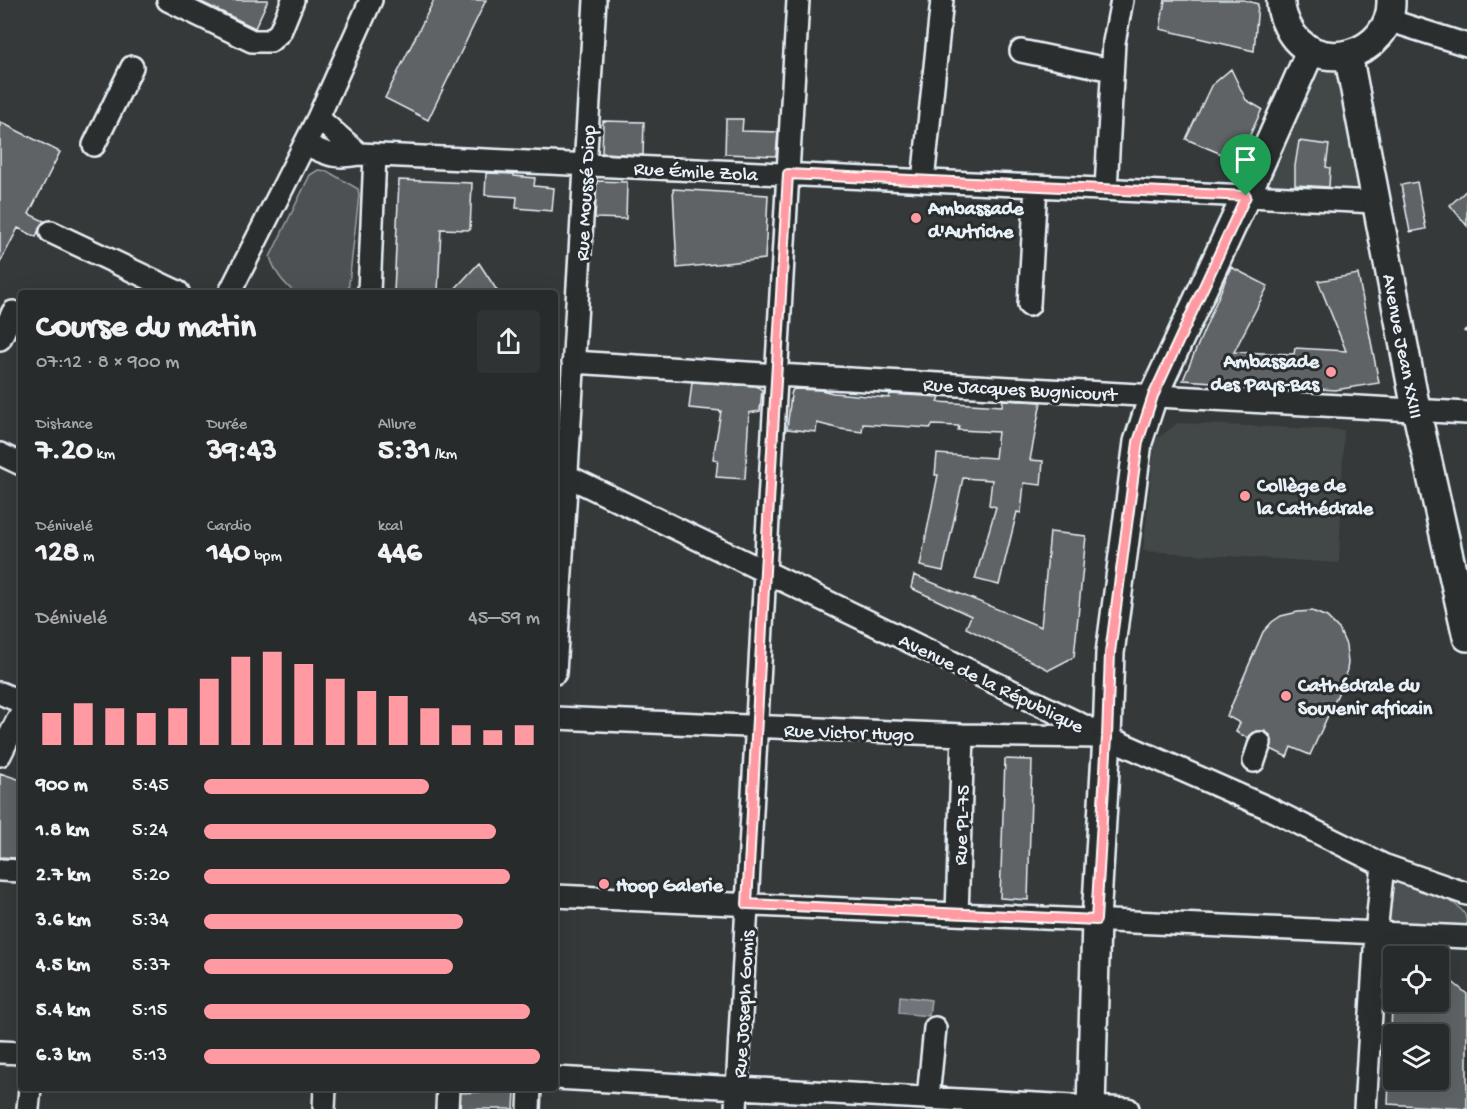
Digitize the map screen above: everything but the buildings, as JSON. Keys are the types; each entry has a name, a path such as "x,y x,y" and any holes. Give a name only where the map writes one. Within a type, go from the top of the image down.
{"main road":[{"path":"1281,0 1283,18 1299,42 1311,50 1329,56 1356,52 1370,45 1384,30 1395,6"},
{"path":"1091,1108 1096,920 1110,653 1138,442 1153,396 1311,50"},
{"name":"Avenue Jean XXIII","path":"1348,54 1416,409 1467,637"}],"street":[{"path":"168,0 252,41 270,41 280,32 293,0"},
{"name":"Rue Moussé Diop","path":"558,572 561,472 573,362 595,0"},
{"name":"Rue Joseph Gomis","path":"736,1109 798,0"},
{"path":"923,181 942,0"},
{"path":"1106,189 1114,42 1122,0"},
{"path":"231,290 318,118 365,2"},
{"path":"1395,6 1467,45"},
{"path":"1021,51 1112,70"},
{"path":"94,145 132,67"},
{"path":"318,118 367,155 369,290"},
{"name":"Rue Émile Zola","path":"305,144 334,156 345,157 367,155 1376,202"},
{"path":"1029,305 1036,186"},
{"path":"51,232 174,290"},
{"path":"0,339 13,312"},
{"name":"Rue Jacques Bugnicourt","path":"573,362 1153,396 1465,411"},
{"path":"0,454 18,463"},
{"name":"Avenue de la République","path":"561,472 1107,737 1257,803 1383,865 1467,894"},
{"path":"0,693 18,701"},
{"name":"Rue Victor Hugo","path":"558,718 963,735 1107,737"},
{"path":"0,755 18,719"},
{"name":"Rue PL-75","path":"957,914 963,735"},
{"path":"1365,1109 1376,933 1383,865"},
{"path":"0,870 18,871"},
{"name":"Avenue de la République","path":"1434,883 1467,905"},
{"path":"558,896 1467,937"},
{"path":"928,1098 935,1028"},
{"path":"0,1052 18,1053"},
{"path":"558,1078 1128,1109"},
{"path":"28,1109 30,1091"},
{"path":"324,1109 325,1091"},
{"path":"447,1109 448,1091"},
{"path":"529,1109 530,1091"}],"shaded area":[{"path":"1316,62 1338,66 1366,197 1255,190"},
{"path":"318,170 327,171 358,189 348,290 292,290 280,277 270,257 310,175"},
{"name":"Collège de la Cathédrale","path":"1178,423 1344,430 1339,563 1143,551 1155,440"},
{"path":"1395,873 1453,903 1465,915 1467,929 1387,927"},
{"path":"900,996 931,1000 929,1016 899,1013"}],"place":[{"name":"Ambassade d'Autriche","path":"916,218"},
{"name":"Ambassade des Pays-Bas","path":"1331,372"},
{"name":"Collège de la Cathédrale","path":"1245,496"},
{"name":"Cathédrale du Souvenir africain","path":"1286,696"},
{"name":"Hoop Galerie","path":"604,884"}],"route":[{"path":"788,174 1246,196 1153,396 1138,442 1110,653 1096,920 747,904 788,174"}]}
